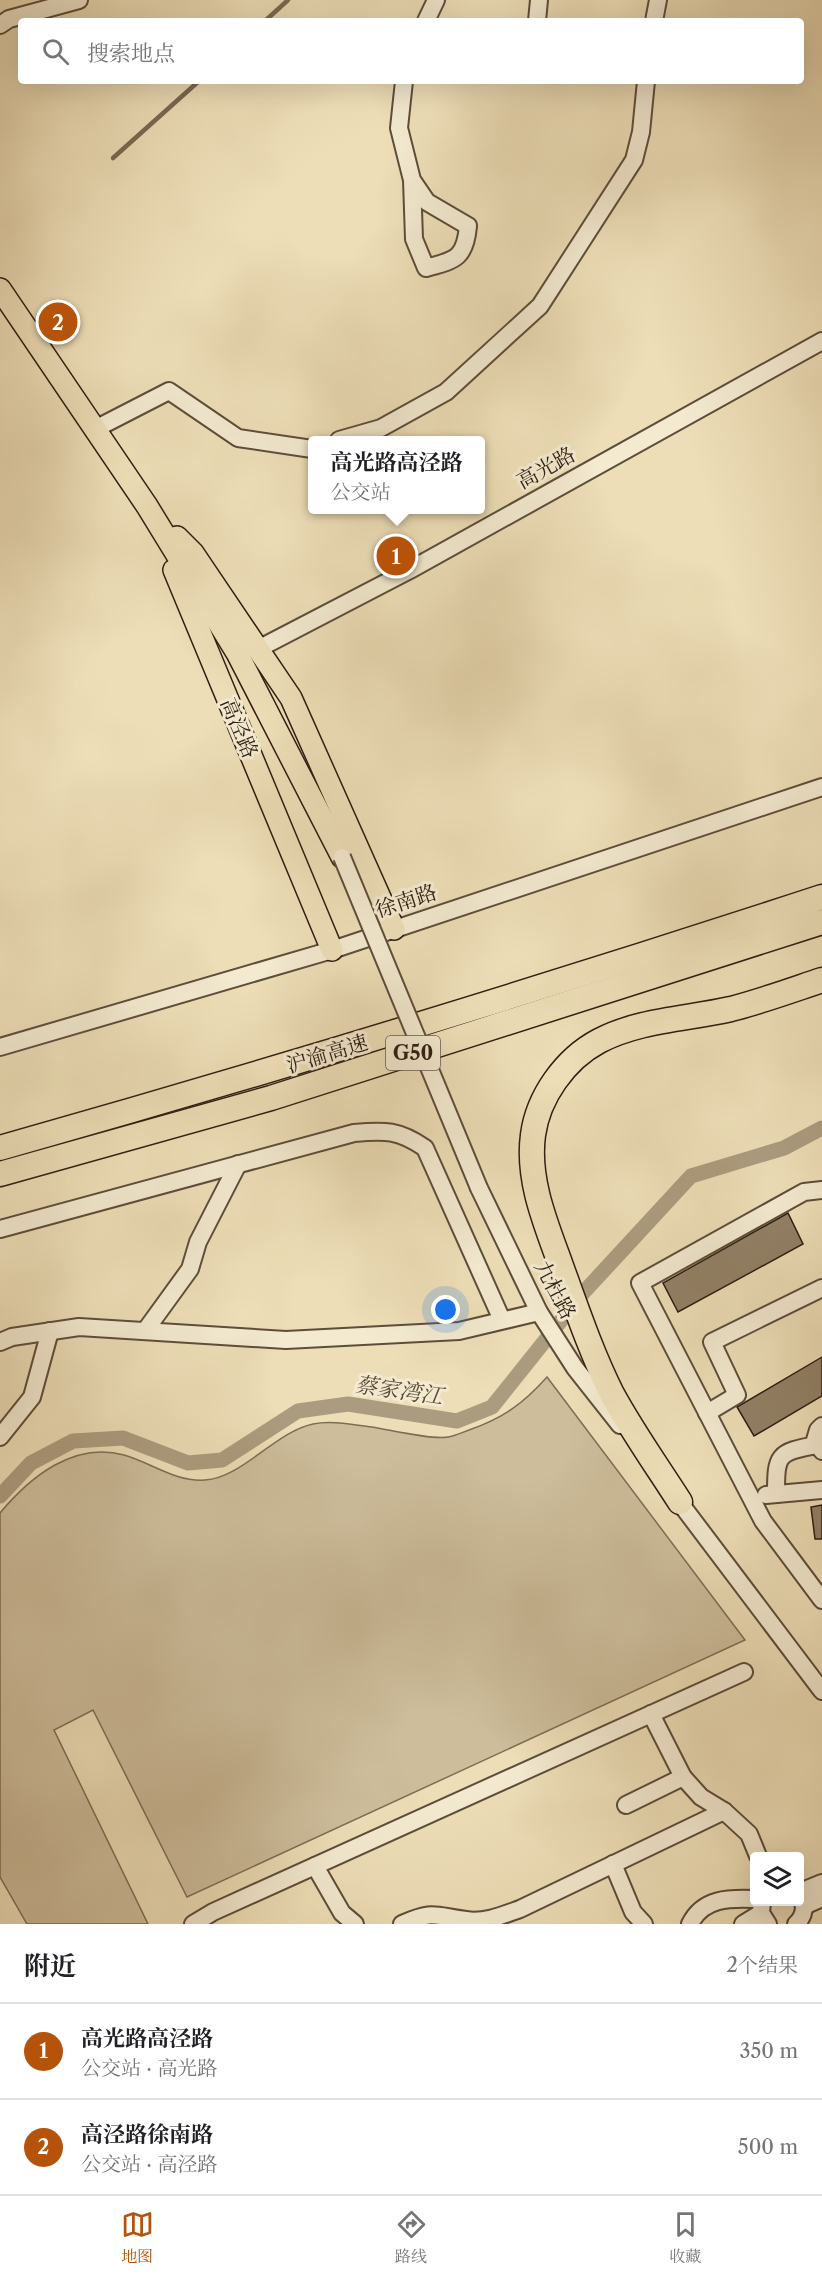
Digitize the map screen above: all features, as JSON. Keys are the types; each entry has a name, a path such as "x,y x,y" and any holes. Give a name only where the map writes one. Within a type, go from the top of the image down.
{"highway":[{"name":"沪渝高速","path":"1,1148 297,1063 570,979 822,897"},
{"name":"沪渝高速","path":"0,1174 282,1094 822,922"},
{"path":"680,1502 612,1394 583,1328 538,1199 532,1164 533,1134 542,1104 557,1077 570,1063 598,1042 621,1032 732,1008 822,980"}],"main road":[{"name":"高泾路","path":"0,289 147,506 237,653 342,857"},
{"name":"高泾路","path":"147,506 193,553 291,699 394,929"},
{"name":"高泾路","path":"147,506 332,950"}],"street":[{"path":"0,24 9,19 79,0"},
{"path":"427,18 436,0"},
{"path":"537,18 539,0"},
{"path":"655,18 658,0"},
{"path":"404,84 399,128 412,180 414,240 426,268 452,261 466,247 468,226 428,202 412,180"},
{"path":"355,436 381,428 446,392 540,306 634,160 641,132 646,84"},
{"name":"高光路","path":"258,649 410,570 822,341"},
{"path":"95,429 169,391 238,438 308,448"},
{"name":"徐南路","path":"0,1047 332,950 822,787"},
{"name":"九杜路","path":"342,857 479,1188 539,1312 575,1368 680,1502 822,1691"},
{"path":"0,1229 354,1133 386,1130 408,1136 425,1148 502,1320"},
{"path":"145,1331 190,1269 198,1242 238,1164"},
{"path":"822,1190 804,1192 640,1283 763,1521 822,1600"},
{"path":"707,1413 737,1395 712,1342 822,1288"},
{"path":"0,1342 12,1336 79,1327 286,1340 459,1330 539,1312"},
{"path":"0,1437 32,1397 50,1331"},
{"path":"776,1494 776,1465 781,1455 790,1449 819,1448 816,1435 822,1426"},
{"path":"750,1497 822,1490"},
{"path":"193,1924 213,1912 744,1672"},
{"path":"651,1714 683,1777 701,1797 724,1811 749,1834 756,1852"},
{"path":"626,1805 683,1777"},
{"path":"402,1924 432,1914 466,1920 488,1920 520,1909 724,1811"},
{"path":"614,1864 633,1912 644,1924"},
{"path":"315,1866 342,1913 355,1924"},
{"path":"804,1896 822,1883"},
{"path":"804,1898 822,1898"},
{"path":"690,1924 695,1914 718,1899 761,1910"},
{"path":"796,1924 803,1914 802,1906"},
{"path":"743,1924 761,1910"}],"shaded area":[{"path":"547,1377 745,1640 187,1897 93,1710 54,1730 148,1924 27,1924 0,1877 0,1513 12,1500 39,1475 54,1465 88,1453 106,1452 124,1455 174,1475 205,1480 232,1472 285,1436 313,1424 342,1423 421,1436 441,1438 451,1436 502,1415 521,1402"}],"building":[{"path":"788,1213 803,1244 678,1312 663,1283"},
{"path":"822,1357 822,1396 754,1436 737,1407"},
{"path":"822,1505 822,1539 815,1539 811,1507"}],"waterway":[{"path":"268,18 288,0"},
{"path":"113,158 196,84"},
{"name":"蔡家湾江","path":"0,1496 31,1463 73,1441 123,1438 188,1463 222,1460 298,1411 348,1404 457,1421 492,1407 583,1293 691,1176 784,1148 822,1128"}],"place":[{"name":"高泾路徐南路","path":"58,322"},
{"name":"高光路高泾路","path":"396,556"}]}
